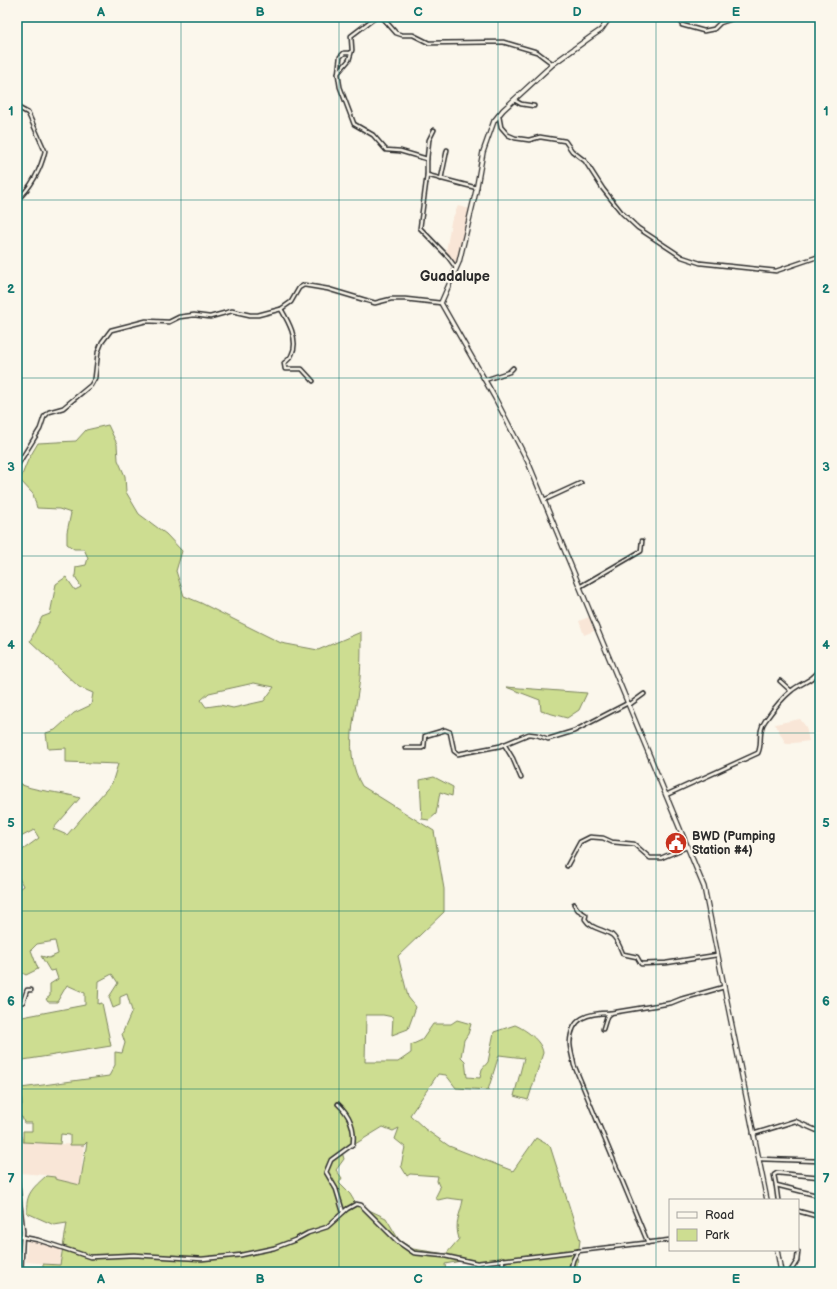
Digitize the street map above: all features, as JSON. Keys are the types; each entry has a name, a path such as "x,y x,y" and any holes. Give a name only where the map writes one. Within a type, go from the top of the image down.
{"main road":[{"path":"610,17 605,25 553,64 514,100 492,126 484,146 477,188 456,268 441,303 519,443 581,586 593,621 629,704 704,887 767,1199"},
{"path":"777,1251 781,1272"}],"street":[{"path":"338,74 349,60 352,50 351,36 376,17"},
{"path":"382,17 396,33 402,35 413,35 429,43 503,42 537,52 553,64"},
{"path":"682,25 704,31 714,29 720,23 738,17"},
{"path":"350,53 344,53 340,57 338,74 342,96 354,124 373,135 386,150 400,151 427,159"},
{"path":"514,100 521,104 534,106"},
{"path":"17,107 28,113 45,151 28,190 17,200"},
{"path":"499,116 501,127 505,132 515,138 529,140 540,137 565,141 572,151 585,161 603,189 622,213 638,228 682,257 700,263 776,271 820,256"},
{"path":"434,130 429,140 427,175 420,228 448,257 456,268"},
{"path":"441,179 447,150"},
{"path":"427,175 477,188"},
{"path":"17,272 17,293"},
{"path":"17,466 40,429 44,417 49,412 63,408 91,385 95,378 98,352 102,342 112,330 146,321 168,322 179,317 194,315 210,317 236,311 250,315 258,315 280,309 291,302 299,288 304,285 328,289 375,302 391,299 405,299 441,303"},
{"path":"280,309 293,334 294,347 292,355 284,364 285,369 302,370 312,381"},
{"path":"484,380 509,372 513,368"},
{"path":"544,500 581,483"},
{"path":"581,586 641,550 642,541"},
{"path":"666,796 758,753 760,748 760,732 764,722 791,691 808,682 820,669"},
{"path":"780,681 791,691"},
{"path":"406,748 422,748 424,747 424,736 445,730 450,732 454,751 458,754 504,744 529,734 537,734 548,739 574,731 629,704 644,694"},
{"path":"504,744 513,759 520,778"},
{"path":"567,866 580,842 590,837 603,838 612,842 634,844 650,858 661,858 687,847"},
{"path":"574,904 578,910 586,915 585,920 587,924 612,935 619,944 623,954 637,957 641,964 666,963 717,955"},
{"path":"648,1244 578,1077 574,1065 571,1039 578,1020 582,1016 671,1004 681,999 724,986"},
{"path":"17,1003 23,1002 27,990 31,990"},
{"path":"603,1029 607,1016 610,1013"},
{"path":"338,1104 348,1116 352,1124 354,1136 353,1144 331,1160 326,1172 336,1189 343,1212"},
{"path":"753,1134 795,1121 820,1132"},
{"path":"759,1159 820,1161"},
{"path":"778,1199 776,1173 820,1177"},
{"path":"17,1175 23,1238 21,1272"},
{"path":"776,1185 820,1196"},
{"path":"17,1236 38,1240 90,1257 134,1255 202,1259 241,1255 274,1248 308,1233 327,1227 343,1212 356,1204 361,1205 398,1242 414,1253 445,1256 477,1262 648,1244 669,1240"},
{"path":"799,1210 820,1217"},
{"path":"570,1272 573,1260 579,1251"},
{"path":"790,1272 797,1261 798,1252"},
{"path":"502,1272 503,1259"}],"shaded area":[{"path":"458,206 470,209 456,264 446,252 451,222"},
{"path":"589,617 594,631 584,635 579,621"},
{"path":"800,719 806,727 809,741 786,744 775,724"},
{"path":"17,1142 84,1145 80,1185 55,1179 55,1176 20,1173"},
{"path":"27,1241 44,1243 61,1249 60,1265 26,1262"}],"green space":[{"path":"108,425 117,444 118,460 125,476 126,492 139,514 166,534 182,551 176,571 184,596 281,643 318,650 361,632 360,678 352,733 353,760 356,773 362,786 434,831 444,889 444,912 398,956 408,997 416,1007 408,1029 392,1035 393,1017 383,1015 366,1015 365,1062 398,1062 411,1053 411,1045 422,1040 433,1024 451,1024 457,1020 471,1024 468,1034 464,1040 461,1057 465,1061 467,1077 480,1078 482,1069 488,1062 494,1032 515,1025 528,1032 540,1044 543,1053 528,1100 514,1096 524,1058 499,1055 488,1090 456,1088 446,1075 438,1074 410,1115 425,1129 449,1146 513,1171 536,1138 550,1146 580,1240 576,1272 511,1272 511,1268 506,1262 477,1264 461,1261 445,1264 446,1272 43,1272 43,1264 60,1265 67,1223 54,1225 27,1213 27,1201 34,1188 46,1176 55,1177 55,1179 80,1185 87,1142 84,1145 70,1145 70,1135 61,1134 60,1144 23,1142 23,1131 32,1131 32,1123 24,1123 22,1117 17,1117 17,1107 22,1105 21,1088 109,1076 115,1065 115,1052 122,1053 125,1043 122,1034 132,1011 127,994 120,997 120,1005 113,1008 109,997 118,983 112,974 99,981 98,1004 102,1003 111,1046 17,1061 17,1018 85,1005 85,993 67,985 57,1002 48,1002 46,999 50,996 50,984 58,979 55,970 50,971 41,956 49,958 58,954 55,941 37,944 31,950 38,969 26,975 17,970 17,890 23,886 17,874 17,854 39,838 34,830 17,839 17,782 30,788 80,798 53,829 67,835 112,783 118,764 66,762 66,748 48,749 46,733 55,730 74,713 91,705 93,693 79,687 30,641 42,617 50,614 56,584 66,577 75,590 81,587 75,576 76,567 86,565 88,558 84,549 74,549 67,544 67,532 71,513 59,509 37,508 33,494 20,480 28,460 38,443 76,441 86,430","holes":["254,683 274,687 264,701 233,708 220,705 206,707 201,700 209,693","383,1127 393,1131 399,1128 395,1139 405,1147 401,1166 407,1176 410,1174 438,1176 437,1181 440,1188 435,1198 438,1200 447,1198 463,1200 457,1223 459,1239 446,1254 413,1249 399,1240 386,1218 356,1204 350,1194 339,1183 342,1178 336,1170 344,1159 342,1152"]},
{"path":"506,687 587,693 579,710 567,718 541,711 540,700"},
{"path":"434,777 453,787 452,796 440,792 436,814 429,820 422,819 420,780"}],"place":[{"name":"BWD (Pumping Station #4)","path":"676,843"}],"district":[{"name":"Guadalupe","path":"455,276"}]}
